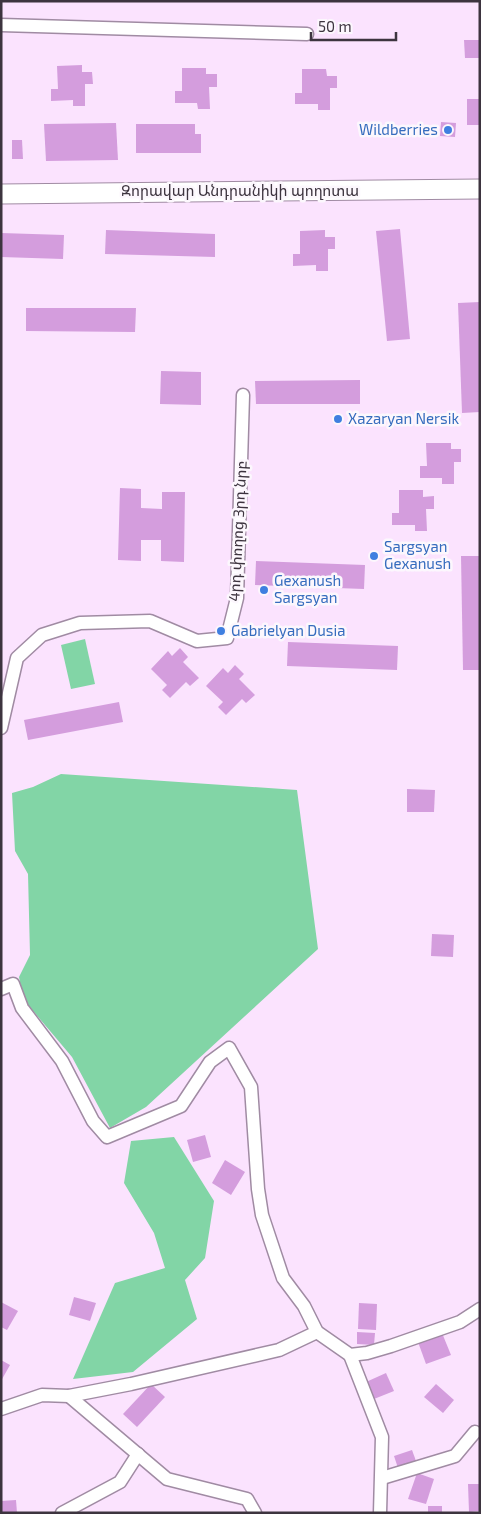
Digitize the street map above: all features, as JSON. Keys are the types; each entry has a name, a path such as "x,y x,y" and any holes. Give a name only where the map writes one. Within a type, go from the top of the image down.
{"main road":[{"name":"Զորավար Անդրանիկի պողոտա","path":"1,194 480,189"}],"street":[{"path":"1,25 306,34"},
{"name":"4րդ փողոց 3րդ նրբ","path":"1,728 17,658 42,635 80,623 150,622 197,641 227,638 237,598 243,395"},
{"path":"1,989 13,984 22,1008 62,1060 93,1122 107,1137 181,1106 210,1062 229,1048 251,1087 258,1189 262,1215 283,1278 304,1306 317,1332 350,1355 382,1437 380,1513"},
{"path":"350,1355 391,1346 460,1322 480,1309"},
{"path":"1,1409 42,1395 69,1396 131,1384 279,1350 317,1332"},
{"path":"69,1396 167,1479 247,1499 255,1513"},
{"path":"382,1478 456,1456 475,1432"},
{"path":"62,1513 120,1482 138,1454"}],"green space":[{"path":"85,639 95,684 71,689 61,645"},
{"path":"61,774 297,790 318,949 146,1107 110,1128 72,1057 23,999 19,977 30,955 28,874 15,851 12,793 33,787"},
{"path":"174,1137 214,1201 205,1258 185,1280 197,1319 133,1372 73,1379 115,1283 165,1268 154,1233 124,1183 131,1141"}],"building":[{"path":"464,40 480,40 480,58 465,58"},
{"path":"82,65 82,72 92,72 93,84 85,84 85,106 73,106 73,100 51,101 51,89 58,89 57,66"},
{"path":"182,68 206,68 206,74 217,74 217,87 209,87 210,109 198,109 197,103 175,103 175,91 182,91"},
{"path":"302,69 326,69 327,76 337,76 337,88 330,88 330,110 318,110 318,104 295,104 295,93 302,93"},
{"path":"467,99 480,99 480,125 467,125"},
{"name":"Wildberries","path":"441,122 456,123 455,137 440,136"},
{"path":"116,123 118,160 46,161 44,124"},
{"path":"136,124 195,124 195,134 201,134 201,153 136,153"},
{"path":"12,140 22,140 23,159 12,159"},
{"path":"400,229 410,339 387,341 376,231"},
{"path":"106,230 215,234 215,257 105,254"},
{"path":"325,230 325,237 335,237 335,249 328,249 328,271 316,271 316,265 293,266 293,254 300,254 300,231"},
{"path":"1,233 64,235 63,259 1,257"},
{"path":"480,302 480,412 462,413 458,303"},
{"path":"26,308 136,308 135,332 26,331"},
{"path":"161,371 201,372 201,405 160,404"},
{"path":"360,380 360,404 256,404 255,381"},
{"path":"426,443 451,443 451,449 461,449 461,462 454,462 454,484 442,484 442,478 420,478 420,466 427,466"},
{"path":"120,488 141,489 141,508 162,509 162,492 185,492 184,562 161,561 161,540 141,540 141,561 118,560"},
{"path":"399,490 423,490 423,497 434,496 434,509 426,509 427,531 415,531 415,525 392,525 392,513 399,513"},
{"path":"461,556 480,556 480,670 463,670"},
{"path":"256,561 365,565 364,589 255,585"},
{"path":"288,642 398,646 397,670 287,666"},
{"path":"180,648 188,657 183,662 199,678 190,686 186,682 170,698 162,690 167,685 151,669 168,651 172,656"},
{"path":"235,665 244,674 239,679 255,695 246,703 242,699 226,715 218,707 223,702 206,686 223,668 228,673"},
{"path":"119,702 123,722 28,740 24,720"},
{"path":"407,789 435,790 434,812 407,812"},
{"path":"432,934 454,935 453,957 431,956"},
{"path":"205,1135 211,1157 193,1162 187,1140"},
{"path":"225,1160 245,1172 231,1195 212,1183"},
{"path":"74,1297 96,1303 90,1321 69,1315"},
{"path":"1,1302 18,1311 7,1330 1,1327"},
{"path":"359,1303 377,1304 376,1330 358,1329"},
{"path":"357,1332 375,1333 374,1345 357,1344"},
{"path":"442,1333 451,1355 426,1364 418,1342"},
{"path":"1,1360 10,1365 1,1381"},
{"path":"386,1373 394,1391 374,1399 366,1382"},
{"path":"151,1384 165,1397 137,1427 123,1414"},
{"path":"436,1384 454,1400 443,1413 424,1397"},
{"path":"412,1450 416,1461 398,1468 394,1456"},
{"path":"417,1473 434,1479 426,1504 408,1499"},
{"path":"468,1484 480,1484 480,1511 469,1512"},
{"path":"16,1500 17,1513 1,1513 1,1501"},
{"path":"428,1506 442,1506 442,1513 428,1513"}],"place":[{"name":"Wildberries","path":"448,130"},
{"name":"Xazaryan Nersik","path":"338,419"},
{"name":"Sargsyan Gexanush","path":"374,556"},
{"name":"Gexanush Sargsyan","path":"264,590"},
{"name":"Gabrielyan Dusia","path":"221,631"}]}
